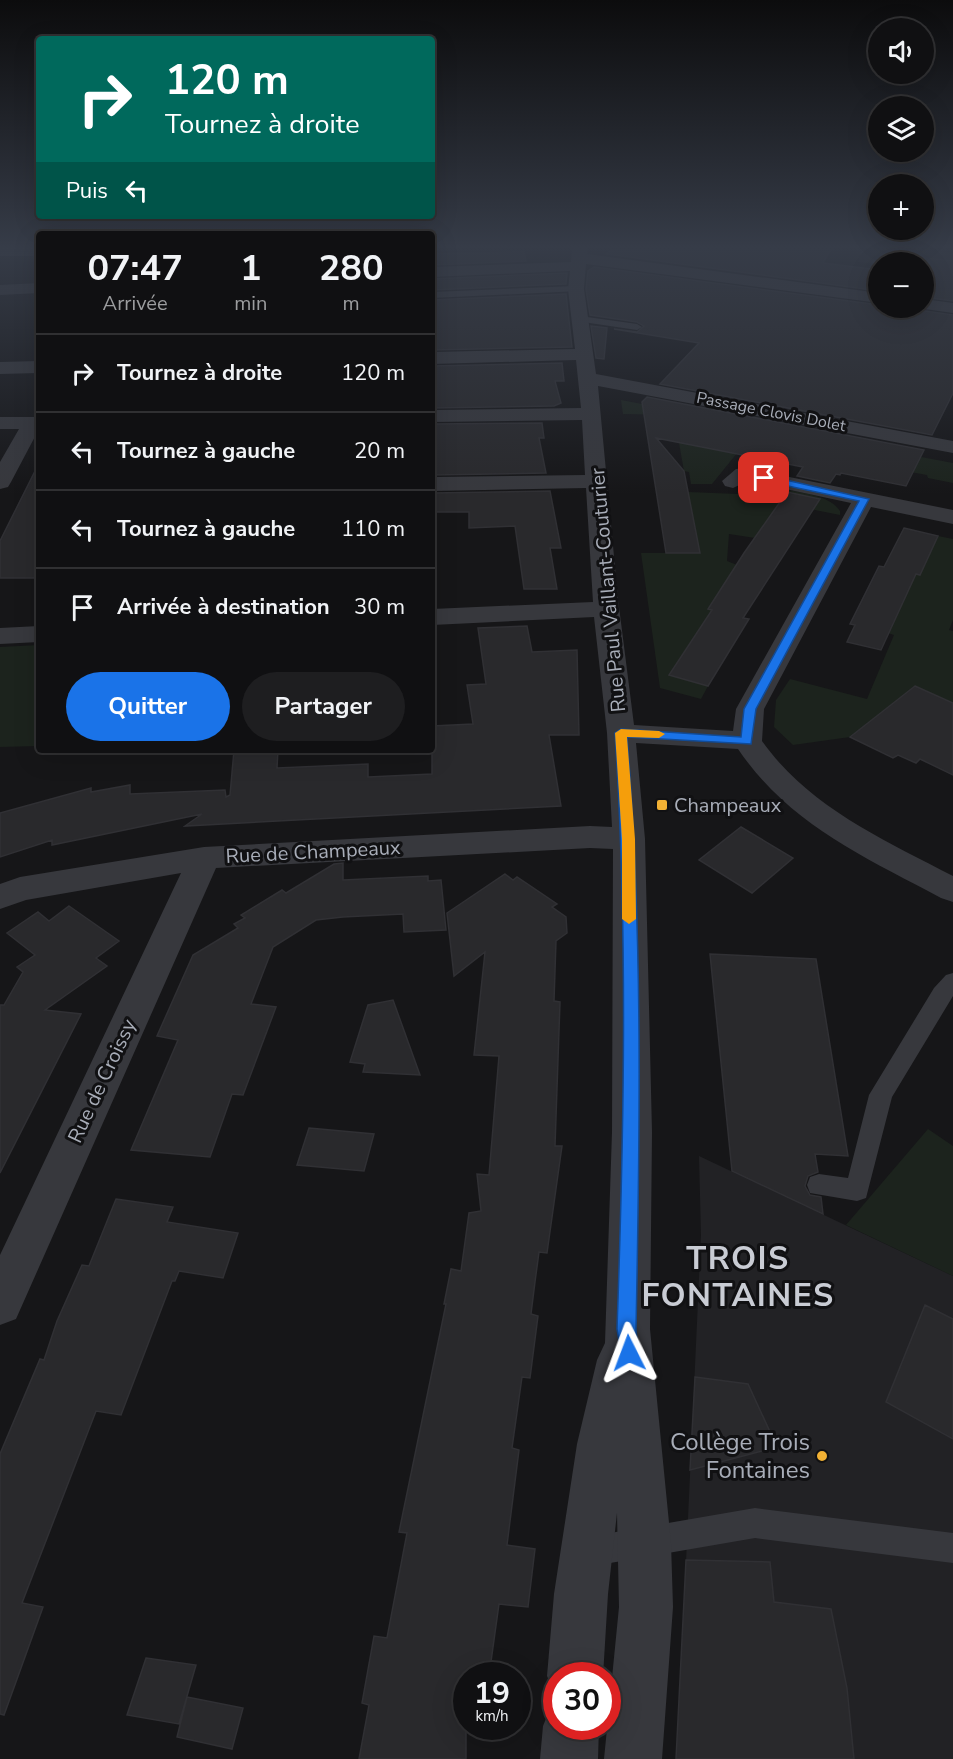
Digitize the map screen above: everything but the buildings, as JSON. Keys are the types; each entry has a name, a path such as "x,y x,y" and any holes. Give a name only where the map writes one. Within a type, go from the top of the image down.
{"street":[{"name":"Rue Paul Vaillant-Couturier","path":"582,330 592,414 605,599 621,733 629,839 632,1132 627,1329 645,1543 646,1607 633,1759"},
{"path":"435,358 586,354"},
{"path":"0,368 36,367"},
{"name":"Passage Clovis Dolet","path":"588,378 953,447"},
{"path":"435,416 592,414"},
{"path":"0,423 36,423"},
{"path":"0,482 36,423"},
{"path":"733,481 744,474 953,517"},
{"path":"435,484 597,481"},
{"path":"864,499 750,709 747,741 760,764 800,803 824,820 953,890"},
{"path":"435,617 608,609"},
{"path":"0,636 36,634"},
{"path":"621,733 747,741"},
{"name":"Rue de Champeaux","path":"0,897 20,890 204,858 591,837 629,839"},
{"name":"Rue de Croissy","path":"0,1304 204,858"},
{"name":"Rue Paul Vaillant-Couturier","path":"576,1662 601,1444 627,1329"},
{"path":"568,1759 570,1740"}],"lane":[{"path":"819,1185 857,1190 880,1095 948,988"},
{"path":"587,1552 755,1523 953,1548"}],"shaded area":[{"path":"621,400 953,463 953,483 928,478 927,475 746,442 712,484 691,484 689,472 684,471 676,426 677,415 623,414"},
{"path":"772,487 828,500 840,511 840,515 780,503 755,538 729,534 727,561 737,565 708,609 712,610 669,675 708,686 701,699 660,688 641,553 699,553 688,492 767,495"},
{"path":"938,536 953,539 953,620 949,630 953,631 953,703 915,686 850,737 793,745 774,727 776,700 790,679 867,699 894,635 888,633 915,574 920,575"},
{"path":"36,645 36,746 0,747 0,647"},
{"path":"928,1129 953,1146 953,1276 846,1225"},
{"name":"Collège Trois Fontaines","path":"699,1156 953,1276 953,1759 677,1759 701,1235"}],"slow traffic":[{"path":"629,919 629,839 621,733 659,734"}],"place":[{"name":"Champeaux","path":"662,805"},
{"name":"Collège Trois Fontaines","path":"822,1456"}],"district":[{"name":"TROIS FONTAINES","path":"738,1276"}],"route":[{"path":"629,1353 627,1329 632,1132 629,839 621,733 747,741 750,709 864,499 764,478"}]}
